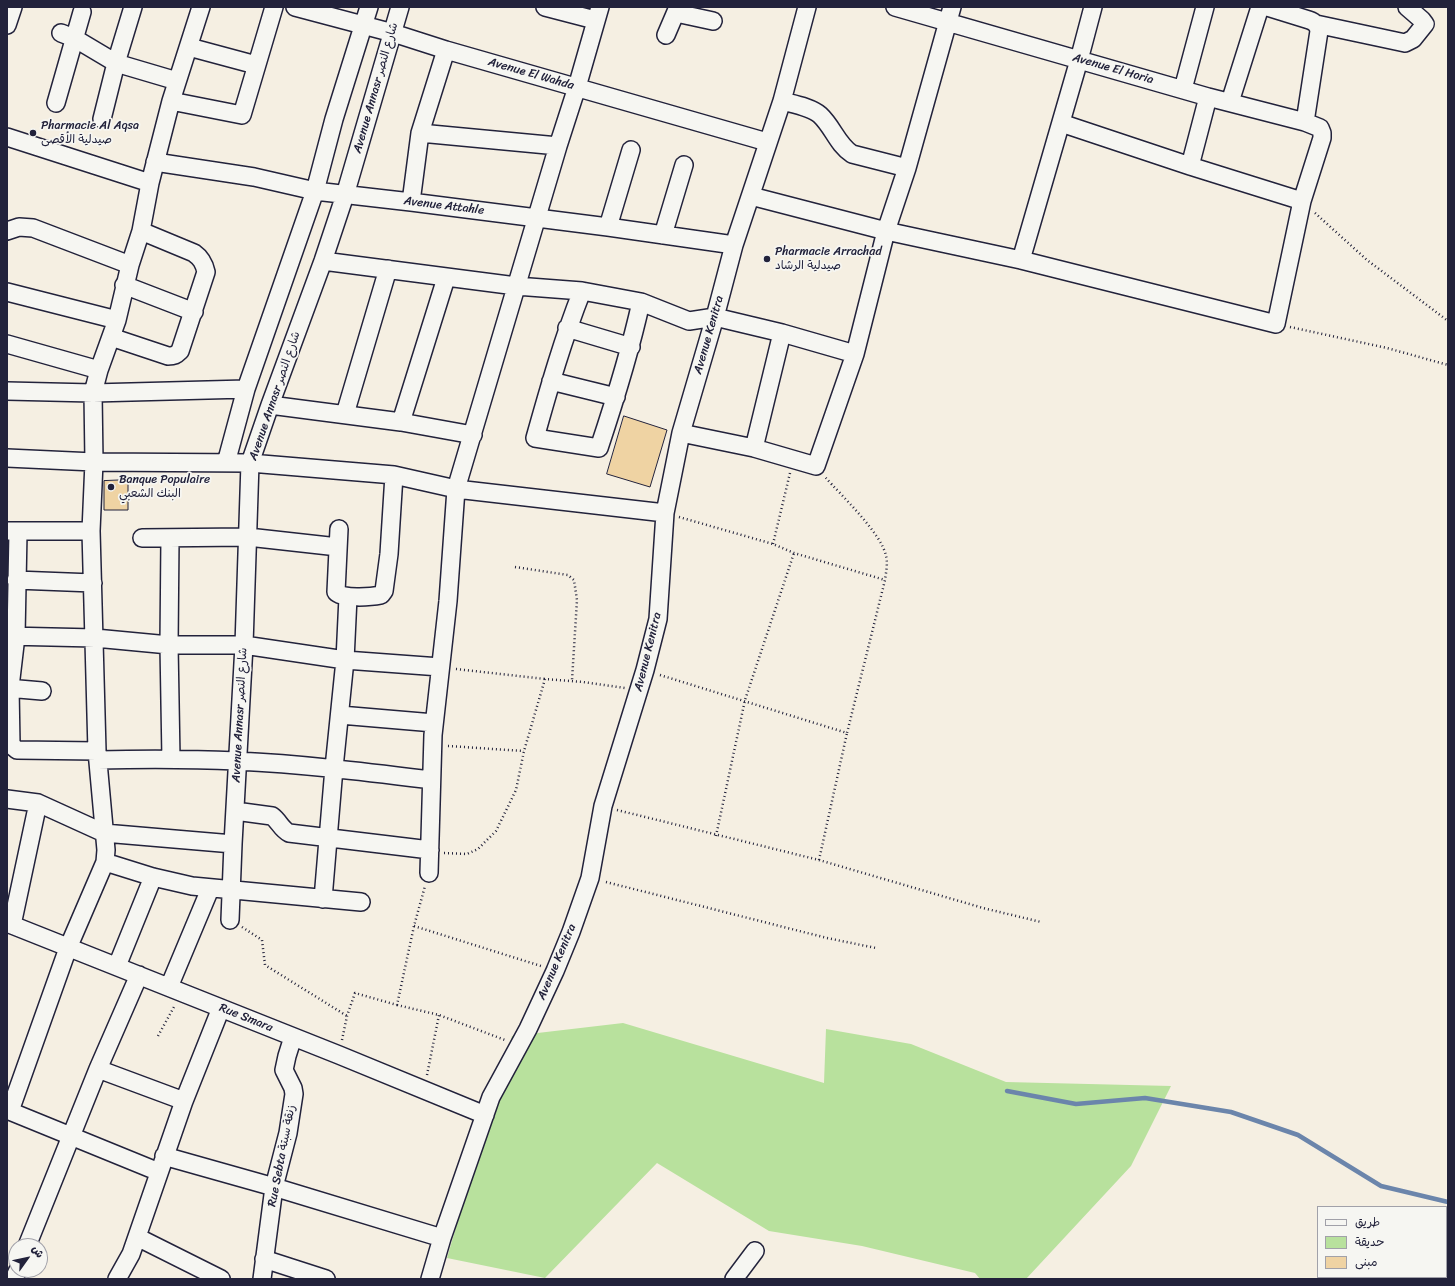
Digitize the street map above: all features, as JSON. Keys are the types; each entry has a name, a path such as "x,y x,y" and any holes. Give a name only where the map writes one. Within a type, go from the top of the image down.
{"street":[{"path":"7,25 13,7"},
{"path":"102,120 116,63 133,7"},
{"path":"159,1172 71,1135 8,1111 68,948 105,862 106,850 98,755 91,531 94,462 93,393 99,370 117,320 124,285 141,231 150,183 171,100 201,7"},
{"path":"171,100 242,115 274,7"},
{"name":"Avenue El Wahda","path":"295,7 393,33 446,50 767,142"},
{"name":"Avenue Annasr شارع النصر","path":"226,463 246,389 315,192 334,119 369,7"},
{"name":"Avenue Annasr شارع النصر","path":"230,920 244,645 250,463 345,196 400,7"},
{"path":"429,873 434,723 448,602 456,489 516,286 538,218 558,146 577,88 597,14 544,7"},
{"name":"Avenue Kenitra","path":"430,1279 442,1238 491,1097 519,1046 555,971 571,932 590,878 603,806 639,691 658,619 665,513 681,433 715,317 734,245 782,100 807,7"},
{"name":"Avenue El Horia","path":"895,7 950,15 1079,60 1305,122 1320,128 1322,138 1302,201"},
{"path":"1021,260 1093,7"},
{"path":"1183,89 1205,7"},
{"path":"1230,102 1260,7"},
{"path":"1267,7 1309,20 1316,24 1405,43 1413,40 1425,24 1407,7"},
{"path":"666,35 677,10 713,21"},
{"path":"56,103 67,36 82,12"},
{"path":"681,433 754,448 816,466 855,354 886,230 907,168 950,15"},
{"path":"1305,122 1319,31 1316,24"},
{"path":"67,36 116,63 177,81"},
{"path":"189,47 256,65"},
{"path":"411,202 420,133 446,50"},
{"path":"1190,166 1208,96"},
{"path":"782,100 818,114 834,133 844,149 852,154 907,168"},
{"path":"751,196 886,230 1021,260 1276,324 1302,201 1061,123"},
{"path":"420,133 558,146"},
{"path":"7,137 150,183"},
{"path":"608,227 631,150"},
{"name":"Avenue Attahle","path":"155,162 254,177 315,192 538,218 734,245"},
{"path":"663,235 684,165"},
{"path":"7,231 19,227 33,228 130,265"},
{"path":"111,337 168,356 174,356 180,351 206,272 204,264 194,253 141,231"},
{"path":"323,261 446,278 516,286 582,291 641,302 689,321 715,317 782,333 855,354"},
{"path":"345,414 388,269"},
{"path":"401,422 446,278"},
{"path":"124,285 194,312"},
{"path":"582,291 567,328 536,438 599,448 631,347 641,302"},
{"path":"7,292 117,320"},
{"path":"567,328 631,347"},
{"path":"754,448 782,333"},
{"path":"7,344 99,370"},
{"path":"551,381 616,397"},
{"path":"7,391 93,393 246,389"},
{"path":"270,405 401,422 473,435"},
{"path":"7,458 94,462 250,463 394,475 456,489 665,513"},
{"path":"339,529 335,589 339,595 348,597 381,595 384,591 389,554 394,475"},
{"path":"91,531 12,531 16,580 11,636 9,687 11,741 12,747 15,750 171,759 238,761 334,768 431,780"},
{"path":"142,538 248,537 338,548"},
{"path":"170,538 169,645 171,759"},
{"path":"16,580 93,582"},
{"path":"323,899 345,660 348,597"},
{"path":"11,636 95,638 169,645 244,645 345,660 440,667"},
{"path":"9,687 42,691"},
{"path":"340,714 434,723"},
{"path":"7,799 38,803 104,833 233,844"},
{"path":"9,924 38,803"},
{"path":"235,811 272,816 283,829 289,833 328,839 430,850"},
{"path":"105,862 153,877 210,889 360,902"},
{"path":"117,966 153,877"},
{"path":"176,990 210,889"},
{"name":"Rue Smara","path":"9,924 339,1055 484,1115"},
{"path":"30,1238 98,1069 139,975"},
{"path":"117,1279 131,1254 184,1101 221,1008"},
{"name":"Rue Sebta زنقة سبتة","path":"262,1279 274,1187 288,1133 294,1094 293,1088 284,1070 293,1037"},
{"path":"98,1069 184,1101"},
{"path":"164,1156 274,1187 442,1238"},
{"path":"137,1237 221,1279"},
{"path":"734,1279 755,1251"},
{"path":"264,1259 326,1279"}],"path":[{"path":"1302,201 1342,239 1367,260 1448,321"},
{"path":"1276,324 1386,348 1448,365"},
{"path":"772,544 793,459"},
{"path":"816,466 873,530 882,545 886,556 885,580 847,733 819,860"},
{"path":"665,513 772,544 794,553 885,580"},
{"path":"716,836 744,700 794,553"},
{"path":"515,567 568,575 574,580 577,600 572,680"},
{"path":"440,667 545,679 572,680 639,691"},
{"path":"645,670 847,733"},
{"path":"430,850 467,854 478,849 496,831 516,790 524,751 545,679"},
{"path":"433,745 524,751"},
{"path":"603,806 716,836 819,860 983,908 1041,922"},
{"path":"397,1005 414,926 429,873"},
{"path":"590,878 819,936 876,948"},
{"path":"230,920 262,940 266,965 347,1016"},
{"path":"414,926 555,971"},
{"path":"158,1036 176,990"},
{"path":"339,1055 347,1016 355,993 439,1015 519,1046"},
{"path":"424,1091 439,1015"}],"green space":[{"path":"623,1023 824,1083 826,1029 911,1044 1006,1082 1171,1086 1131,1166 1026,1279 980,1279 975,1273 862,1246 769,1231 657,1163 545,1278 447,1258 512,1036"}],"building":[{"path":"624,416 667,430 650,487 607,474"},
{"path":"128,480 128,510 104,510 104,481"}],"waterway":[{"path":"1007,1091 1076,1104 1145,1098 1231,1112 1298,1135 1381,1186 1448,1202"}],"place":[{"name":"Pharmacie Al Aqsa صيدلية الأقصى","path":"33,133"},
{"name":"Pharmacie Arrachad صيدلية الرشاد","path":"767,259"},
{"name":"Banque Populaire البنك الشعبي","path":"111,487"}]}
